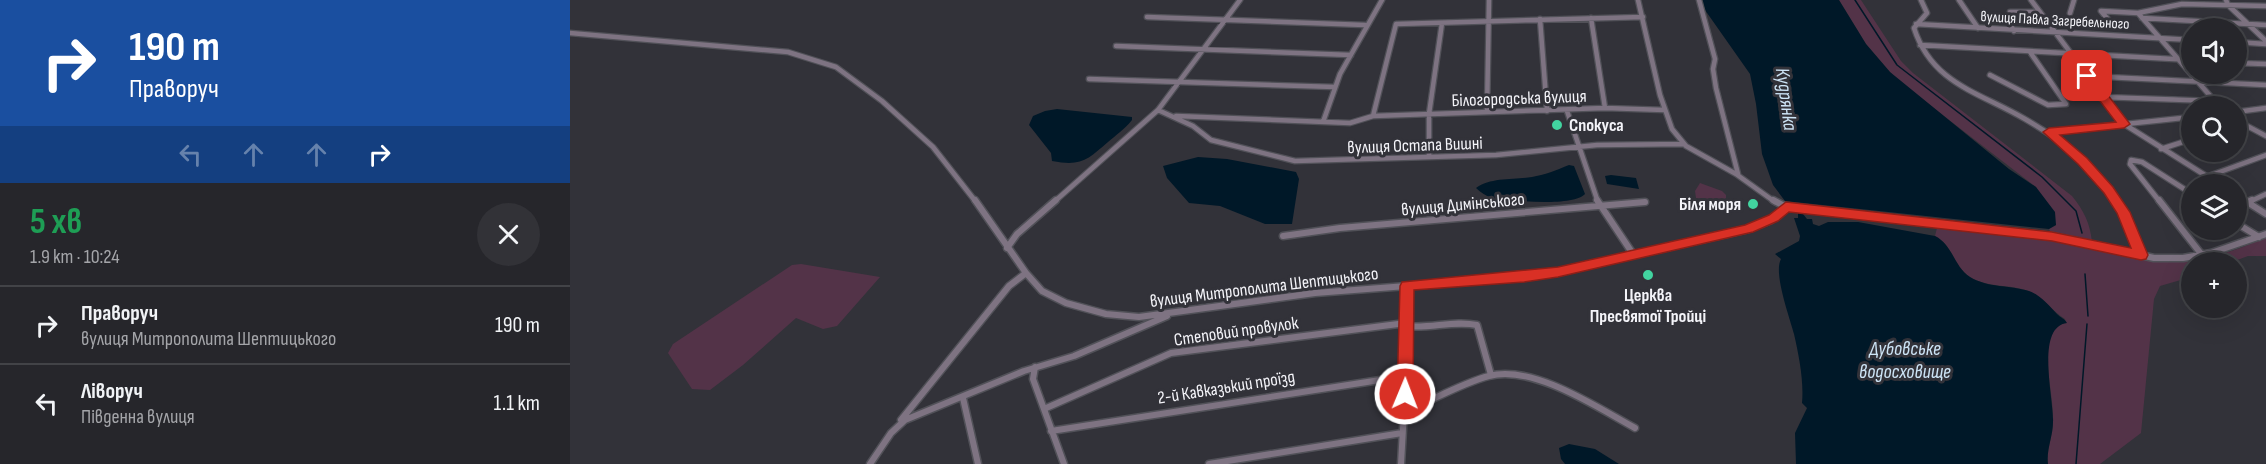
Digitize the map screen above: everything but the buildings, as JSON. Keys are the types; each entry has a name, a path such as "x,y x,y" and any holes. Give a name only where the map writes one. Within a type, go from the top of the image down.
{"street":[{"path":"1007,249 1017,234 1158,110 1240,0"},
{"path":"1173,116 1323,122 1335,87 1365,25 1382,0"},
{"path":"1487,112 1490,0"},
{"path":"1638,0 1671,128 1685,144 1738,174 1767,198 1786,207 2052,236 2141,255 2170,259 2181,258"},
{"path":"1699,0 1715,59 1713,69 1716,88 1738,174"},
{"path":"1921,0 1927,13 1914,28 1929,63 1940,73 2049,132 2083,161 2124,212 2141,255"},
{"path":"1959,0 1978,28"},
{"path":"2031,0 2124,124 2201,174"},
{"path":"2070,13 2074,0"},
{"path":"2226,0 2228,6 2266,42"},
{"path":"2111,23 2101,11 2138,13 2178,4 2266,6"},
{"path":"2010,12 2040,12"},
{"path":"2138,13 2181,63"},
{"path":"2005,16 2014,31"},
{"path":"1147,17 1365,25"},
{"path":"1373,116 1394,27 1399,24 1643,17"},
{"path":"1591,18 1605,108"},
{"path":"2142,18 2266,25"},
{"path":"1540,19 1547,111"},
{"path":"1429,156 1429,114 1442,23"},
{"name":"вулиця Павла Загребельного","path":"1916,24 2181,39"},
{"name":"вулиця Митрополита Шептицького","path":"570,33 788,52 836,67 882,101 933,147 962,182 1007,249 1042,291 1054,298 1106,314 1138,317 1316,293 1524,277 1558,272 1748,229 1774,218 1786,207"},
{"path":"2247,42 2266,42"},
{"path":"1116,45 1351,55"},
{"path":"1920,45 2178,60"},
{"path":"1990,75 2048,105 2066,104 2030,52"},
{"path":"2247,63 2266,64"},
{"path":"2087,76 2181,80"},
{"path":"1089,79 1335,87"},
{"path":"2200,84 2210,96"},
{"path":"2247,84 2266,85"},
{"path":"2103,97 2181,100"},
{"name":"Білогородська вулиця","path":"1323,122 1354,123 1373,116 1429,114 1605,108 1665,110"},
{"path":"2247,111 2266,108"},
{"name":"вулиця Остапа Вишні","path":"1158,110 1193,126 1211,140 1294,161 1496,155 1577,146 1685,144"},
{"path":"1567,111 1577,146 1599,205 1633,254"},
{"path":"2049,132 2181,118"},
{"path":"2247,126 2266,136"},
{"path":"2161,149 2181,143"},
{"path":"2214,174 2266,154"},
{"path":"2181,187 2142,162 2132,160 2130,164 2181,229"},
{"path":"2248,202 2266,194"},
{"name":"вулиця Димінського","path":"1283,236 1340,228 1645,202"},
{"path":"2248,202 2266,214"},
{"path":"2247,230 2259,237"},
{"path":"2212,252 2266,234"},
{"path":"2190,240 2200,252"},
{"path":"870,464 897,425 1009,286 1026,273"},
{"path":"1401,464 1406,376 1407,286"},
{"path":"897,425 1179,312"},
{"name":"Степовий провулок","path":"1044,409 1171,353 1406,324 1427,328 1463,323 1477,326 1491,375"},
{"path":"1035,368 1033,380 1064,464"},
{"path":"1404,412 1491,375 1527,376 1543,381 1635,428"},
{"name":"2-й Кавказький проїзд","path":"1051,431 1406,376"},
{"path":"963,398 975,463"},
{"path":"1209,464 1402,433"}],"shaded area":[{"path":"1839,0 1861,0 1901,61 1913,73 2072,196 2086,218 2092,242 2154,260 2181,261 2181,280 2160,286 2154,299 2141,433 2100,464 2048,464 2053,422 2048,347 2052,332 2058,326 2066,323 2065,319 2028,291 1984,283 1970,277 1960,268 1946,245 1935,236 1937,228 2054,241 2049,229 2056,225 2036,187 1896,79 1866,44"},
{"path":"1700,183 1722,191 1726,199 1724,201 1696,198 1695,191"},
{"path":"2266,237 2266,256 2248,256 2247,252 2229,252"},
{"path":"801,264 880,277 837,326 823,329 796,318 743,365 710,390 692,389 668,353 673,344 792,265"}],"water":[{"name":"Кудрянка","path":"1702,0 1839,0 1866,44 1890,72 2009,169 2036,187 2055,212 2056,225 2049,229 1785,201 1773,185 1762,154 1750,74 1705,10"},
{"path":"1057,109 1132,117 1132,120 1089,157 1078,162 1062,163 1052,161 1051,153 1029,125 1033,116"},
{"path":"1198,157 1227,159 1296,172 1299,179 1292,224 1265,224 1220,206 1189,203 1167,178 1163,166"},
{"path":"1569,165 1574,166 1585,194 1568,201 1541,202 1492,198 1476,188 1496,180 1541,175"},
{"path":"1605,176 1636,178 1639,189 1607,184"},
{"name":"Дубовське водосховище","path":"1798,213 1803,214 1807,219 1812,219 1813,224 1819,226 1828,222 1858,222 1935,236 1946,245 1960,268 1970,277 1992,285 2034,293 2065,320 2067,323 2057,327 2051,337 2049,350 2048,365 2053,422 2048,464 1796,464 1795,433 1807,408 1802,403 1799,360 1779,274 1781,259 1775,254 1799,241 1800,236 1794,218 1798,218"},
{"path":"1569,444 1595,449 1619,464 1565,464 1561,459 1559,448"}],"waterway":[{"path":"1855,0 1897,65 2042,177 2076,211 2082,233"},
{"path":"2085,274 2088,316"},
{"path":"2076,464 2087,324"}],"place":[{"name":"Спокуса","path":"1557,125"},
{"name":"Біля моря","path":"1753,204"},
{"name":"Церква Пресвятої Тройці","path":"1648,275"}],"route":[{"path":"1405,394 1407,286 1524,277 1558,272 1748,229 1774,218 1786,207 2052,236 2141,255 2124,212 2108,190 2083,161 2049,132 2124,124 2087,76"}]}
